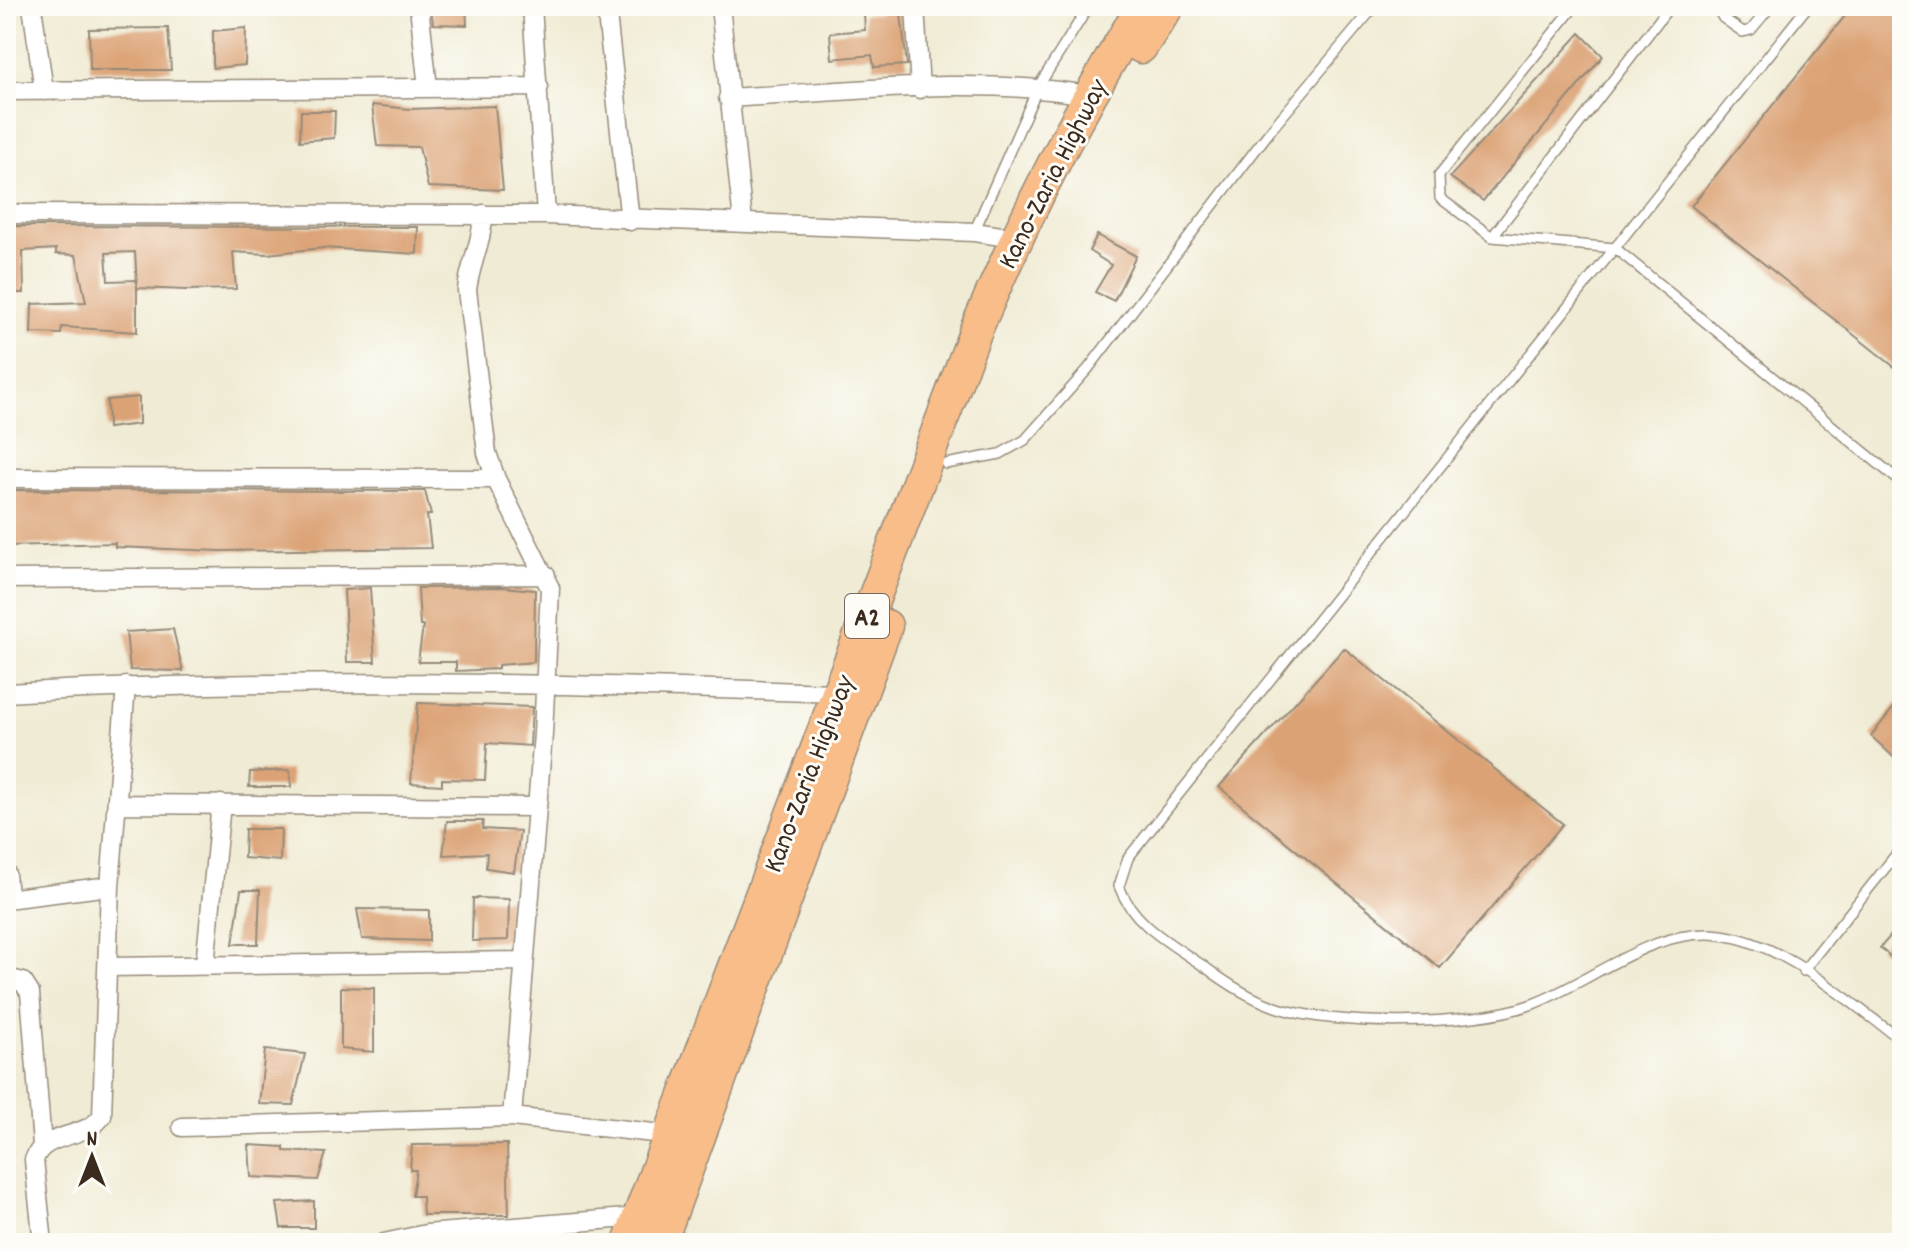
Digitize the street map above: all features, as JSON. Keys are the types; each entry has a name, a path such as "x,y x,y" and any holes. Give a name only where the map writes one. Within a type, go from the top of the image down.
{"highway":[{"name":"Kano-Zaria Highway","path":"634,1230 837,693 1015,238 1088,95 1143,6"},
{"name":"Kano-Zaria Highway","path":"660,1243 994,331 1058,197 1116,86 1168,6"}],"street":[{"path":"32,6 44,91"},
{"path":"419,6 428,88"},
{"path":"532,6 546,215"},
{"path":"606,6 630,221"},
{"path":"720,6 743,222"},
{"path":"915,6 920,89"},
{"path":"6,91 539,87"},
{"path":"728,98 1038,87 1088,95"},
{"path":"6,214 546,215 630,221 743,222 974,232 1015,238"},
{"path":"483,214 483,237 475,254 467,290 487,453 496,479 550,588 546,683 512,1117"},
{"path":"6,478 496,479"},
{"path":"6,579 546,575"},
{"path":"6,693 126,686 546,683 837,693"},
{"path":"42,1145 81,1131 102,1116 110,886 126,686"},
{"path":"117,804 536,807"},
{"path":"205,965 221,804"},
{"path":"6,873 7,899 110,886"},
{"path":"108,967 524,961"},
{"path":"6,978 23,982 30,993 42,1145 34,1160 43,1243"},
{"path":"182,1127 512,1117 671,1135"},
{"path":"384,1243 426,1234 634,1230"}],"lane":[{"path":"974,232 1038,87 1089,6"},
{"path":"946,464 1000,454 1025,440 1088,369 1270,131 1375,6"},
{"path":"1575,6 1439,175 1440,198 1492,237 1615,248 1902,483"},
{"path":"1492,237 1670,6"},
{"path":"1716,6 1723,18 1743,32 1751,30 1771,6"},
{"path":"1808,6 1128,858 1119,886 1134,917 1234,988 1275,1007 1324,1017 1448,1023 1529,1006 1654,945 1688,936 1720,935 1771,948 1902,1040"},
{"path":"1803,971 1902,847"}],"building":[{"path":"431,6 466,6 467,25 433,24"},
{"path":"879,6 900,6 907,65 874,67 872,55 832,59 830,33 865,30 864,14 880,13"},
{"path":"1853,6 1902,6 1902,373 1691,206"},
{"path":"168,28 171,70 90,70 89,29"},
{"path":"246,28 245,65 213,68 213,31"},
{"path":"1580,33 1603,56 1483,201 1450,177"},
{"path":"372,105 410,109 495,106 503,190 428,187 419,147 377,146"},
{"path":"301,111 335,111 334,138 300,141"},
{"path":"6,226 418,227 417,254 323,248 267,254 233,252 236,289 137,288 137,332 62,327 61,334 31,333 32,304 86,302 76,255 56,254 56,249 23,251 24,293 6,293","holes":["135,252 137,280 108,281 106,253"]},
{"path":"1097,235 1136,256 1114,301 1095,292 1111,265 1089,251"},
{"path":"139,397 139,424 108,428 107,400"},
{"path":"6,490 425,491 431,515 427,515 431,548 220,551 115,547 115,543 6,546"},
{"path":"502,587 535,590 534,662 498,665 498,669 456,671 456,662 418,662 423,626 420,626 418,588"},
{"path":"370,588 375,662 347,662 344,590"},
{"path":"173,629 183,671 130,670 126,632"},
{"path":"1344,648 1563,824 1440,968 1219,787"},
{"path":"1902,697 1902,765 1871,736"},
{"path":"418,703 532,707 530,746 487,743 485,780 442,779 442,785 411,783"},
{"path":"290,770 291,787 249,787 250,772"},
{"path":"447,821 483,821 482,829 520,831 514,872 486,868 487,853 443,855"},
{"path":"245,829 281,829 280,861 244,858"},
{"path":"241,890 260,890 258,944 233,944"},
{"path":"473,898 509,899 508,940 472,941"},
{"path":"357,909 429,910 429,941 362,939"},
{"path":"1902,922 1902,966 1880,948"},
{"path":"341,987 374,988 374,1052 341,1049"},
{"path":"265,1050 305,1054 293,1105 259,1104"},
{"path":"507,1144 509,1215 423,1215 422,1196 412,1196 416,1170 410,1170 412,1145"},
{"path":"249,1145 326,1153 318,1180 251,1177"},
{"path":"314,1201 314,1228 281,1228 277,1203"}]}
